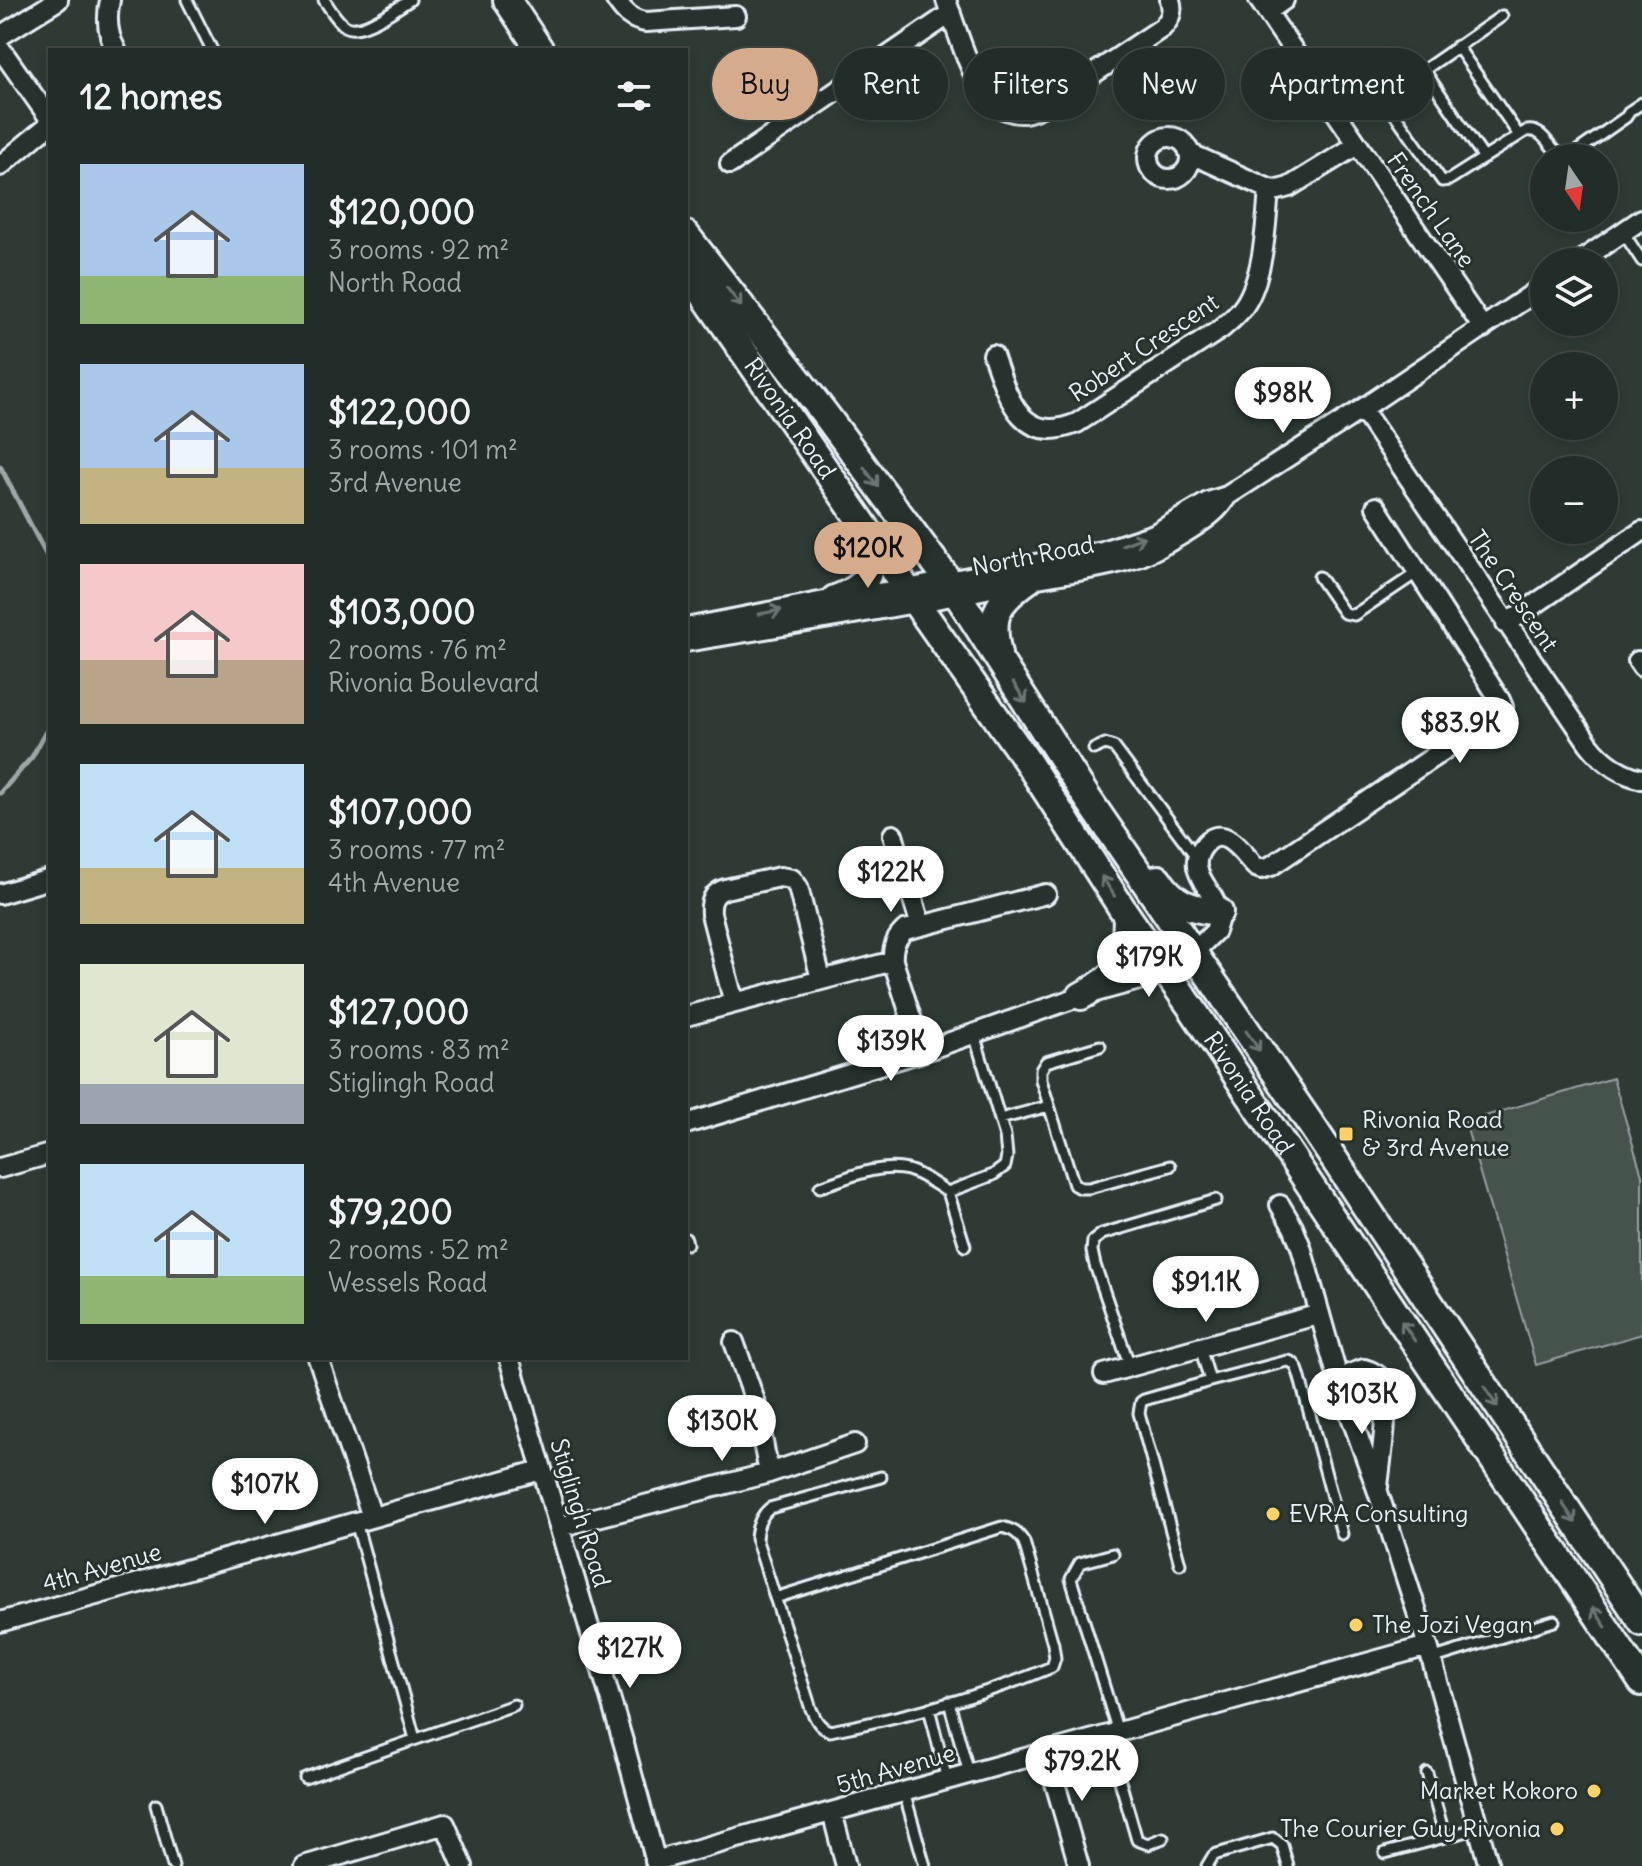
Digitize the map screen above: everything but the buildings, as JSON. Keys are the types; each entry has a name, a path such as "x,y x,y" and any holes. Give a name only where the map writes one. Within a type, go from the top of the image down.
{"main road":[{"path":"507,0 539,48"},
{"name":"Rivonia Road","path":"688,238 825,414 953,588 1086,796 1314,1129 1642,1622"},
{"name":"Rivonia Road","path":"688,272 1027,761 1127,916 1168,972 1642,1682"},
{"path":"835,599 856,591 868,576 870,566 861,521"},
{"path":"999,659 993,634 999,605 1028,580"},
{"path":"1086,796 1111,812 1171,896 1189,907 1219,912"},
{"path":"1081,996 1105,983 1118,968 1126,946 1127,916"}],"street":[{"path":"0,36 58,0"},
{"path":"110,0 107,22 115,48"},
{"path":"616,0 631,18 646,22 736,16"},
{"path":"730,164 948,7 976,78 989,99 1004,109 1028,113 1048,104 1162,28 1171,14 1170,0"},
{"path":"1263,6 1284,0"},
{"name":"French Lane","path":"1263,6 1291,48"},
{"path":"0,48 48,119"},
{"name":"French Lane","path":"1340,120 1483,328"},
{"path":"0,166 48,124"},
{"path":"1189,153 1269,189 1278,190 1289,187 1357,145"},
{"name":"Robert Crescent","path":"993,355 1008,397 1022,418 1034,426 1052,429 1063,429 1077,423 1221,329 1240,311 1249,297 1259,267 1269,189"},
{"path":"1600,248 1642,219"},
{"name":"North Road","path":"688,642 953,588 1102,551 1154,534 1208,502 1227,496 1530,296"},
{"name":"The Crescent","path":"1362,409 1596,753 1608,765 1628,776 1642,779"},
{"name":"North Road","path":"953,588 1105,567 1143,555 1202,521 1227,496"},
{"path":"688,1123 922,1052 1081,996 1168,972 1215,931 1219,912 1200,878 1197,859 1210,840 1221,837 1236,844 1256,867 1271,866 1502,710 1500,700 1376,507"},
{"path":"1506,624 1642,531"},
{"name":"North Road","path":"688,628 835,599 911,596"},
{"path":"893,835 921,926"},
{"path":"734,1003 710,904 725,889 780,877 792,879 798,887 821,979"},
{"path":"0,894 48,880"},
{"path":"922,1052 893,961 898,936 905,930 1046,894"},
{"path":"688,1015 893,961"},
{"path":"0,1168 48,1155"},
{"path":"1280,1205 1301,1247 1341,1389 1430,1652 1489,1866"},
{"path":"1104,1374 1320,1314"},
{"path":"734,1342 755,1401 769,1473"},
{"path":"319,1360 364,1519"},
{"name":"Stiglingh Road","path":"510,1360 625,1748 656,1864"},
{"path":"1341,1389 1350,1374 1364,1369 1384,1383 1385,1418 1378,1492"},
{"path":"559,1527 769,1473 855,1444"},
{"name":"4th Avenue","path":"0,1622 541,1470"},
{"name":"5th Avenue","path":"656,1864 969,1773 1430,1652"},
{"path":"1046,1752 1079,1866"},
{"path":"832,1812 846,1866"},
{"path":"304,1866 445,1824 463,1866"}],"lane":[{"path":"187,0 211,48"},
{"path":"324,0 348,29 371,23 410,0"},
{"path":"1433,63 1502,16"},
{"path":"1457,46 1518,134"},
{"path":"1433,83 1484,158"},
{"path":"1399,120 1442,181 1449,180 1518,134 1532,130 1558,153 1570,154 1621,121 1642,103"},
{"path":"1623,232 1642,261"},
{"path":"1319,577 1344,613 1354,615 1418,572"},
{"path":"1094,749 1105,744 1114,747 1197,859"},
{"path":"948,1192 993,1175 1005,1166 1007,1145 974,1034"},
{"path":"1100,1046 1046,1062 1041,1070 1041,1080 1074,1185 1089,1188 1170,1166"},
{"path":"1000,1119 1049,1106"},
{"path":"820,1187 872,1171 911,1171 948,1192 965,1246"},
{"path":"1130,1367 1095,1265 1093,1241 1102,1234 1216,1200"},
{"path":"1200,1347 1210,1381"},
{"path":"1180,1564 1145,1437 1140,1405 1144,1400 1287,1361 1295,1364 1342,1534"},
{"path":"775,1598 1002,1527 1012,1529 1024,1542 1053,1644 1055,1658 1052,1667 929,1708 837,1730 823,1728 811,1709 775,1598 756,1538 759,1522 770,1508 881,1477"},
{"path":"364,1519 415,1739"},
{"path":"1113,1554 1080,1563 1071,1579 1137,1840 1148,1844 1163,1838"},
{"path":"1430,1652 1554,1621"},
{"path":"949,1702 969,1773"},
{"path":"305,1778 514,1705"},
{"path":"929,1708 947,1780"},
{"path":"1427,1773 1445,1837"},
{"path":"904,1792 925,1866"},
{"path":"156,1805 173,1866"},
{"path":"1385,1853 1479,1828"},
{"path":"1207,1866 1217,1854 1273,1838 1282,1845 1288,1866"}],"shaded area":[{"path":"1613,1078 1642,1175 1642,1334 1536,1365 1465,1122"}],"waterway":[{"path":"0,466 48,558"},
{"path":"0,793 32,757 48,728"}],"place":[{"name":"Rivonia Road & 3rd Avenue","path":"1346,1134"},
{"name":"EVRA Consulting","path":"1273,1514"},
{"name":"The Jozi Vegan","path":"1356,1625"},
{"name":"Market Kokoro","path":"1594,1791"},
{"name":"The Courier Guy Rivonia","path":"1557,1829"}]}
